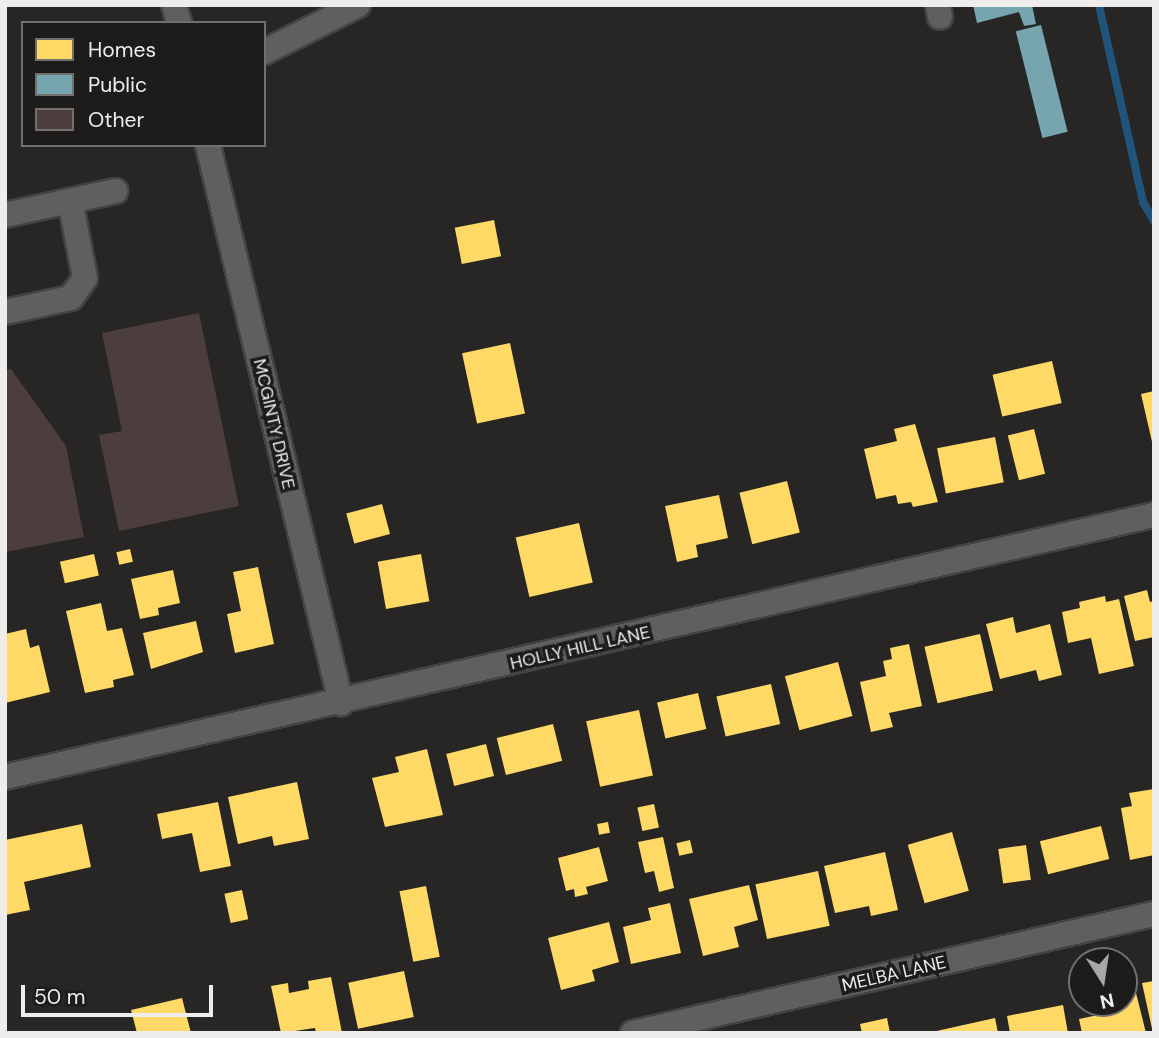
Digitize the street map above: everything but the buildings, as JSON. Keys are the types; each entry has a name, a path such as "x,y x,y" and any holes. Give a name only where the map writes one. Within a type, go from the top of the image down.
{"street":[{"path":"266,51 358,5"},
{"name":"MCGINTY DRIVE","path":"208,147 341,703"},
{"path":"5,215 115,191"},
{"path":"5,312 71,298 85,278 70,201"},
{"name":"HOLLY HILL LANE","path":"5,777 341,703 1154,515"},
{"name":"MELBA LANE","path":"633,1033 1154,914"}],"waterway":[{"path":"1099,5 1143,202 1154,221"}]}
